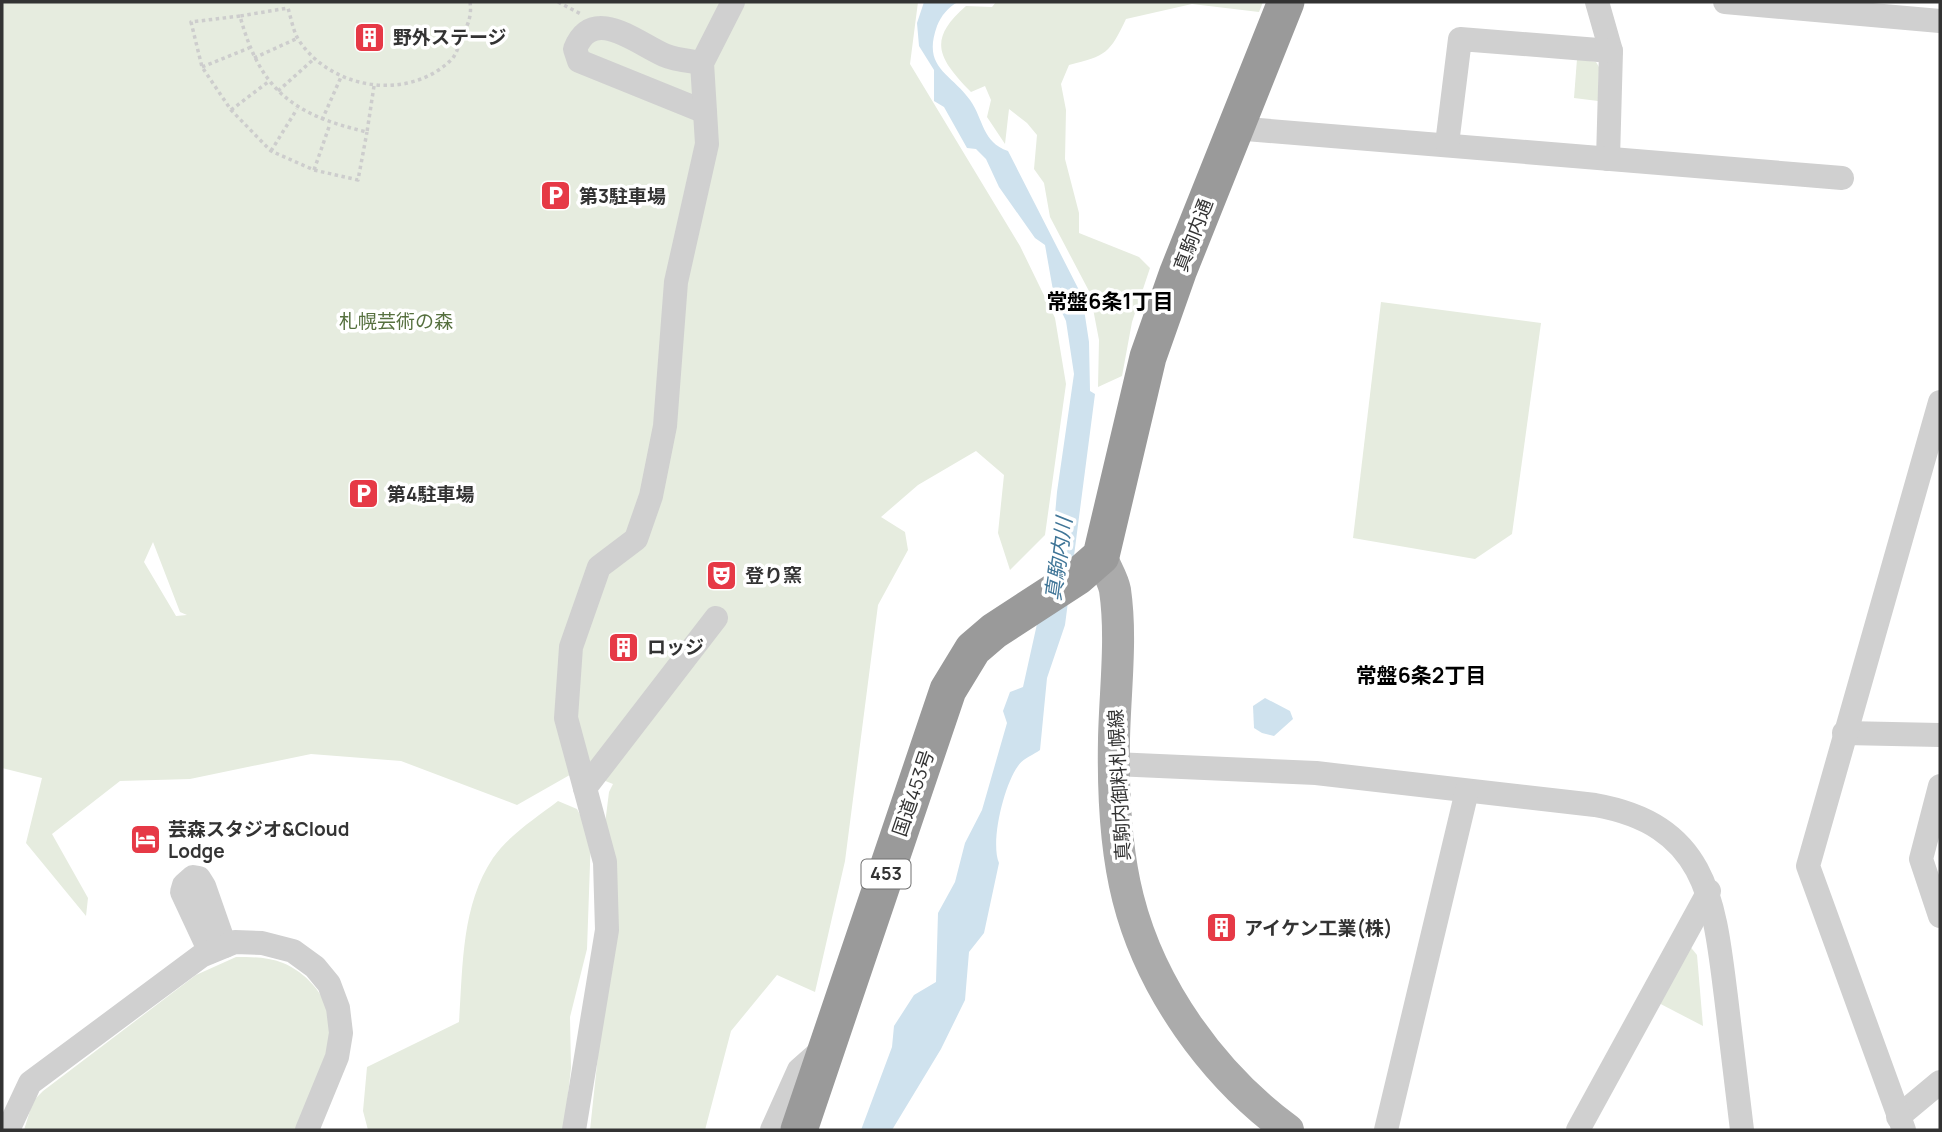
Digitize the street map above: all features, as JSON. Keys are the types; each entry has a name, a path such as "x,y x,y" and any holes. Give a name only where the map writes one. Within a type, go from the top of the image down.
{"highway":[{"name":"真駒内通","path":"1089,566 1148,356 1234,128 1286,2"},
{"name":"国道453号","path":"799,1130 948,690 973,649 994,631 1089,566"}],"main road":[{"name":"真駒内御料札幌線","path":"1089,566 1115,589 1114,764 1119,851 1128,899 1146,948 1200,1046 1244,1093 1288,1130"}],"street":[{"path":"574,1130 607,930 605,862 566,718 571,647 599,567 636,539 651,496 665,426 676,282 707,144 702,63 733,2"},
{"path":"1597,2 1611,51 1608,159"},
{"path":"1725,2 1940,22"},
{"path":"702,63 667,56 606,27 590,29 581,36 575,49 579,61 705,112"},
{"path":"1447,144 1460,39 1611,51"},
{"path":"1234,128 1842,178"},
{"path":"1940,402 1808,866 1901,1123 1940,1082"},
{"path":"584,788 716,618"},
{"path":"1844,733 1940,735"},
{"path":"1114,764 1316,773 1625,811 1661,829 1682,849 1709,891 1719,939 1742,1130"},
{"path":"1940,786 1921,859 1940,916"},
{"path":"1387,1130 1467,791"},
{"path":"1578,1130 1709,891"},
{"path":"8,1130 30,1083 217,949 235,942 262,943 293,951 315,967 329,984 338,1008 341,1033 337,1057 307,1130"},
{"path":"772,1130 799,1070 828,1044"}],"path":[{"path":"374,86 358,180 314,170 271,151 231,110 202,67 191,22 288,8 298,38 315,58 341,77 374,86 400,85 427,77 452,60 472,15 470,2"},
{"path":"240,16 249,48 268,82 297,109 330,124 367,132"},
{"path":"254,58 298,38"},
{"path":"202,67 249,48"},
{"path":"278,91 315,58"},
{"path":"322,120 341,77"},
{"path":"231,110 268,82"},
{"path":"271,151 297,109"},
{"path":"314,170 330,124"}],"green space":[{"name":"札幌芸術の森","path":"2,2 918,2 910,64 1020,246 1055,318 1066,384 1045,535 1010,570 998,533 1004,475 976,451 918,485 881,517 905,532 908,550 878,605 845,861 815,992 777,975 731,1031 705,1130 590,1130 615,896 604,832 609,792 613,784 575,769 575,772 517,805 401,761 311,754 190,779 120,781 52,834 88,898 86,916 26,843 42,778 2,768","holes":["153,542 180,612 187,615 176,616 144,562"]},
{"path":"996,2 1263,2 1259,12 1192,4 1126,19 1116,39 1105,51 1091,59 1069,65 1061,84 1066,110 1065,159 1079,213 1079,233 1139,257 1150,268 1132,322 1122,376 1098,387 1099,340 1090,293 1050,217 1044,183 1034,169 1037,135 1009,109 1005,144 987,117 991,100 985,86 971,92 951,69 942,49 946,29 966,6 992,7"},
{"path":"1577,59 1596,62 1599,67 1598,101 1574,98"},
{"path":"1381,302 1541,323 1512,534 1475,559 1353,538"},
{"path":"558,801 577,809 591,836 587,949 570,1017 571,1068 564,1130 368,1130 363,1111 367,1067 459,1022 469,916 483,877 493,858 507,842"},
{"path":"1688,944 1697,955 1703,1026 1651,999"},
{"path":"236,957 272,960 294,968 320,994 330,1016 327,1052 297,1130 24,1130 33,1101 43,1091 196,975"}],"water":[{"name":"真駒内川","path":"924,2 958,2 945,12 937,26 933,40 936,60 940,68 970,100 988,136 999,147 1008,151 1082,296 1089,342 1090,391 1095,394 1065,625 1047,678 1040,750 1020,764 1003,800 996,842 999,863 984,933 969,952 965,1000 941,1049 892,1130 861,1130 892,1047 894,1026 914,995 936,982 938,913 955,882 965,843 982,810 1007,723 1003,711 1010,692 1023,687 1051,561 1057,492 1074,374 1066,321 1054,296 1045,245 1035,238 999,187 986,159 976,149 967,148 944,107 934,101 934,70 919,46 917,23"},
{"path":"1265,698 1290,711 1293,719 1274,736 1254,728 1253,706"}],"place":[{"name":"野外ステージ","path":"370,37"},
{"name":"第3駐車場","path":"556,196"},
{"name":"第4駐車場","path":"364,494"},
{"name":"登り窯","path":"722,575"},
{"name":"ロッジ","path":"624,647"},
{"name":"芸森スタジオ&Cloud Lodge","path":"145,840"},
{"name":"アイケン工業(株)","path":"1221,928"}],"district":[{"name":"常盤6条1丁目","path":"1110,302"},
{"name":"常盤6条2丁目","path":"1421,676"}]}
